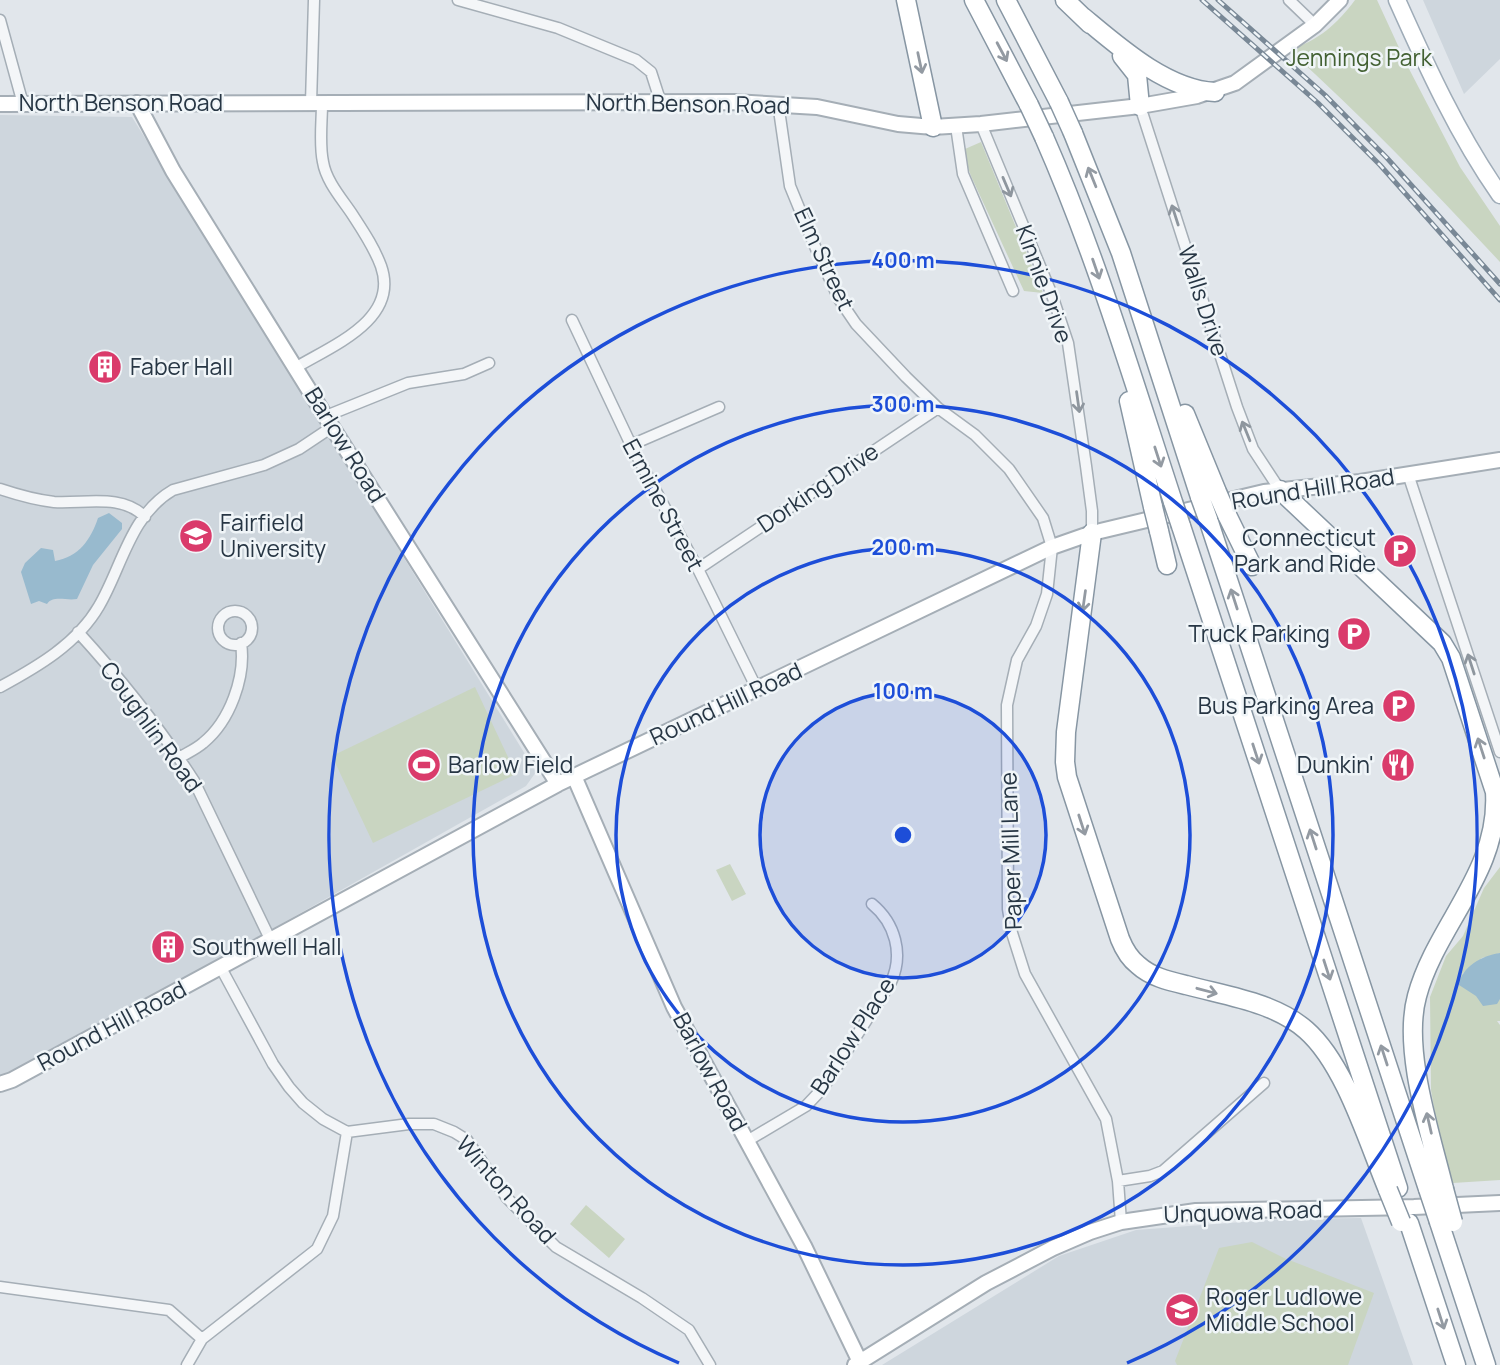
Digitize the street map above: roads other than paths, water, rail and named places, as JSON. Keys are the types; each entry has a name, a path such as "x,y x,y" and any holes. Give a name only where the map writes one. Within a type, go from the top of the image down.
{"highway":[{"path":"906,0 933,127"},
{"path":"974,0 1029,105 1072,202 1181,526 1393,1190 1430,1286 1454,1361"},
{"path":"1006,0 1073,133 1104,209 1209,494 1227,515 1252,566"},
{"path":"1065,0 1134,69 1139,81 1140,106"},
{"path":"1083,17 1166,77 1193,89 1215,92"},
{"path":"1106,299 1167,565"},
{"path":"1280,490 1442,643 1451,658 1495,792 1498,811 1492,855 1428,969 1414,1009 1414,1048 1436,1189"},
{"path":"1209,494 1208,519 1436,1189 1483,1357"},
{"path":"1092,533 1066,732 1065,762 1071,792 1120,939 1131,958 1147,972 1273,1010 1297,1022 1310,1033 1328,1055 1340,1077 1393,1190"}],"main road":[{"name":"North Benson Road","path":"0,104 778,103 817,107 898,124 956,126 1140,106 1215,92 1235,83 1315,25 1340,0"},
{"path":"1397,0 1440,93 1473,155 1500,195"},
{"name":"Barlow Road","path":"137,103 173,171 558,784"},
{"name":"Round Hill Road","path":"0,1084 221,968 558,784 1052,547 1092,533 1264,492 1329,486 1500,460"},
{"name":"Barlow Road","path":"574,776 674,1007 804,1248 858,1364"},
{"name":"Unquowa Road","path":"858,1364 986,1283 1053,1248 1121,1222 1196,1210 1500,1203"}],"street":[{"path":"295,368 363,327 377,309 383,290 382,268 372,246 330,180 323,163 316,103 314,0"},
{"path":"458,0 558,28 636,60 650,72 661,103"},
{"path":"1289,0 1315,25"},
{"path":"0,20 23,104"},
{"name":"Elm Street","path":"778,103 790,186 839,299 856,324 938,408 975,435 1009,469 1043,518 1052,547"},
{"name":"Walls Drive","path":"1140,106 1237,407 1253,449 1280,490"},
{"name":"Kinnie Drive","path":"981,124 1052,295 1064,331 1073,368 1085,454 1092,533"},
{"path":"956,126 963,174 1013,291"},
{"name":"Ermine Street","path":"572,320 631,445 698,569 757,689"},
{"path":"0,687 49,659 78,632 98,607 130,537 164,495 173,490 264,465 299,449 329,421 408,383 464,374 489,363"},
{"path":"631,445 719,407"},
{"name":"Dorking Drive","path":"698,569 938,408"},
{"path":"1408,474 1500,752"},
{"path":"0,489 40,500 115,502 129,505 145,517"},
{"name":"Paper Mill Lane","path":"1052,547 1047,594 1036,626 1017,660 1007,705 1008,909 1012,933 1026,974 1106,1119 1118,1181 1121,1222"},
{"name":"Coughlin Road","path":"78,632 108,665 179,758 207,805 271,941"},
{"path":"179,758 210,736 226,713 240,673 243,657 241,643"},
{"name":"Barlow Place","path":"747,1141 806,1106 823,1088 891,982 897,964 897,945 890,922 872,904"},
{"path":"187,1365 202,1339 317,1250 333,1216 347,1132 323,1119 289,1087 221,968"},
{"path":"1118,1181 1163,1171 1264,1083"},
{"name":"Winton Road","path":"347,1132 409,1124 434,1124 467,1140 507,1198 556,1247 642,1298 689,1330 710,1365"},
{"path":"0,1287 169,1310 202,1339"}],"water":[{"path":"109,513 122,523 122,529 93,565 77,599 56,599 47,604 39,601 31,604 21,572 25,563 41,548 53,550 55,561 71,556 88,540 98,518"},
{"path":"1500,953 1500,999 1497,1004 1483,1006 1476,996 1459,985 1468,967 1487,956"}],"railway":[{"path":"1202,0 1318,103 1380,165 1500,300"},
{"path":"1218,0 1325,95 1387,158 1500,284"}],"place":[{"name":"Faber Hall","path":"105,367"},
{"name":"Fairfield University","path":"196,536"},
{"name":"Connecticut Park and Ride","path":"1400,551"},
{"name":"Truck Parking","path":"1354,634"},
{"name":"Bus Parking Area","path":"1399,706"},
{"name":"Barlow Field","path":"424,765"},
{"name":"Dunkin'","path":"1398,765"},
{"name":"Southwell Hall","path":"168,947"},
{"name":"Roger Ludlowe Middle School","path":"1182,1310"}],"park label":[{"name":"Jennings Park","path":"1359,58"}]}
